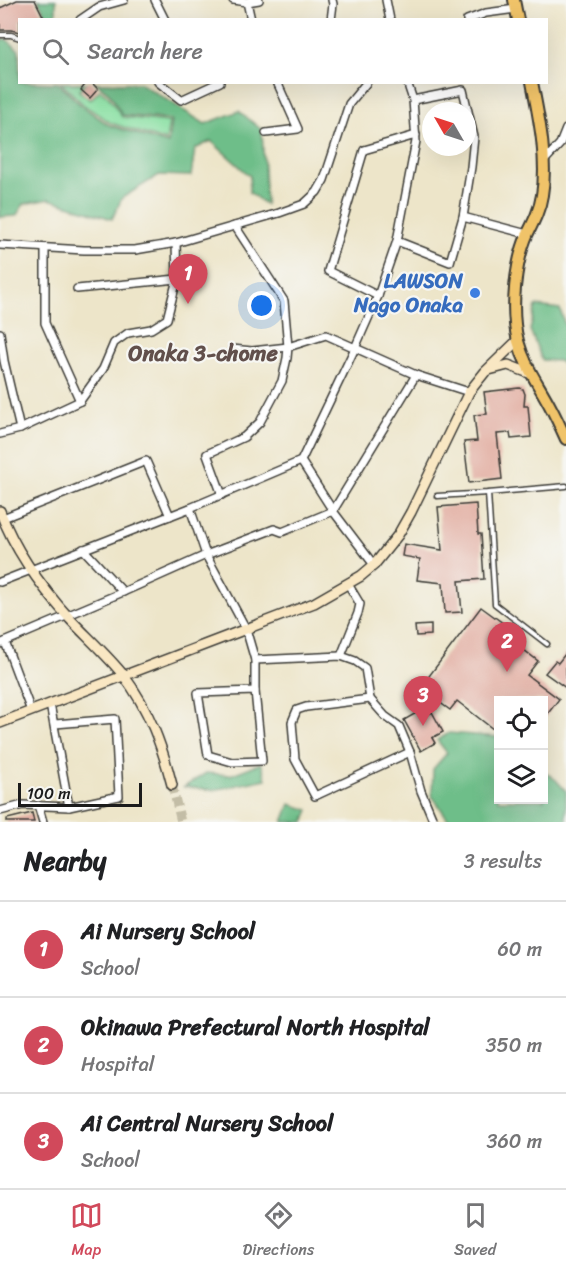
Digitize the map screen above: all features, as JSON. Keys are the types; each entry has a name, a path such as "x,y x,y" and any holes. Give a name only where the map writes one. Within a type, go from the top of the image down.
{"main road":[{"path":"531,84 545,160 544,182 536,219 527,234 519,263 515,289 515,315 518,340 529,373 550,406 566,439"}],"street":[{"path":"83,18 99,7 124,0"},
{"path":"155,0 164,18"},
{"path":"233,0 247,2 259,0"},
{"path":"331,18 332,0"},
{"path":"386,0 390,18"},
{"path":"247,2 251,18"},
{"path":"472,18 486,13 516,9"},
{"path":"161,84 181,100 216,84"},
{"path":"266,133 298,129 278,84"},
{"path":"0,245 84,250 135,250 176,243 304,204 317,192 324,180 349,104 365,84"},
{"path":"0,582 190,508 301,461 378,296 397,241 413,162 416,135 413,100 408,84"},
{"path":"397,241 450,262 463,217 471,167 474,137 463,90 413,100"},
{"path":"545,160 560,144 566,129"},
{"path":"378,296 328,271 364,150 416,135"},
{"path":"463,217 527,234"},
{"path":"222,495 207,454 244,437 260,422 282,381 288,347 284,301 235,226"},
{"path":"0,434 20,429 80,400 103,369 114,343 128,333 151,329 167,319 177,279 176,243"},
{"path":"45,248 45,323 80,400"},
{"path":"77,289 177,279"},
{"path":"0,333 2,362 20,429"},
{"path":"232,349 252,351 288,347 326,335 417,375 469,392"},
{"path":"0,723 314,603 361,576 374,565 398,536 469,392 485,372 518,340"},
{"path":"485,372 508,365 529,373"},
{"path":"31,711 2,643 206,555 274,529 282,532 333,511 417,375"},
{"path":"170,516 146,461 1,515 32,570 68,616 123,676 140,700 157,735 172,785"},
{"path":"301,461 333,511 374,565"},
{"path":"190,508 206,555 246,629 255,660 255,692 262,761 232,762 208,755 198,693 255,692"},
{"path":"84,549 123,592"},
{"path":"341,656 360,604 348,584"},
{"path":"255,660 341,656 355,661 364,668 370,699 385,716 399,726 410,752 421,791 435,822"},
{"path":"370,699 306,707 297,711 292,722 295,759 315,796 410,752"},
{"path":"50,704 69,807"},
{"path":"0,811 23,805 69,807 119,796 116,719 55,724"},
{"path":"38,805 43,822"}],"lane":[{"path":"0,35 18,37"},
{"path":"437,496 488,494 566,486"},
{"path":"488,494 495,604 547,644"}],"green space":[{"path":"38,0 56,0 57,18 47,18"},
{"path":"6,39 18,49 18,84 59,84 82,106 109,125 168,144 171,120 122,115 110,94 97,84 142,84 205,124 239,111 262,130 266,205 249,192 250,176 211,141 195,149 191,176 159,175 122,198 112,219 49,199 24,204 16,216 0,217 0,40"},
{"path":"62,84 85,84 79,91 90,100 100,90 108,96 122,117 169,122 166,141 111,123 84,105"},
{"path":"536,306 560,309 566,328 566,368 559,361 542,360 530,330"},
{"path":"449,733 494,737 494,804 548,804 548,774 566,791 566,822 450,822 432,796 433,769 447,753 437,740"},
{"path":"261,763 266,779 214,790 184,787 206,773 230,775"},
{"path":"290,804 309,810 304,822 283,822"}],"building":[{"path":"17,0 35,0 44,18 18,18 18,32 0,30 0,8"},
{"path":"86,84 93,84 98,89 90,98 81,90"},
{"path":"523,389 525,394 524,406 528,406 531,437 511,439 510,433 497,434 502,479 469,483 464,442 477,441 474,415 487,414 484,392"},
{"path":"476,504 484,579 459,581 462,612 445,613 443,583 417,580 420,559 402,556 404,544 442,550 438,507"},
{"path":"481,607 511,629 506,636 538,661 527,675 559,699 548,713 548,696 494,696 494,730 457,701 450,710 420,688"},
{"path":"431,625 431,635 416,636 415,626"},
{"path":"566,653 566,688 545,673"},
{"path":"418,712 421,718 432,712 443,732 432,738 435,743 421,751 404,720"},
{"path":"32,813 34,822 7,822 7,819"}],"tunnel":[{"path":"172,785 181,822"}],"place":[{"name":"LAWSON Nago Onaka","path":"475,293"},
{"name":"Ai Nursery School","path":"188,304"},
{"name":"Okinawa Prefectural North Hospital","path":"507,672"},
{"name":"Ai Central Nursery School","path":"423,726"}],"district":[{"name":"Onaka 3-chome","path":"203,353"}]}
